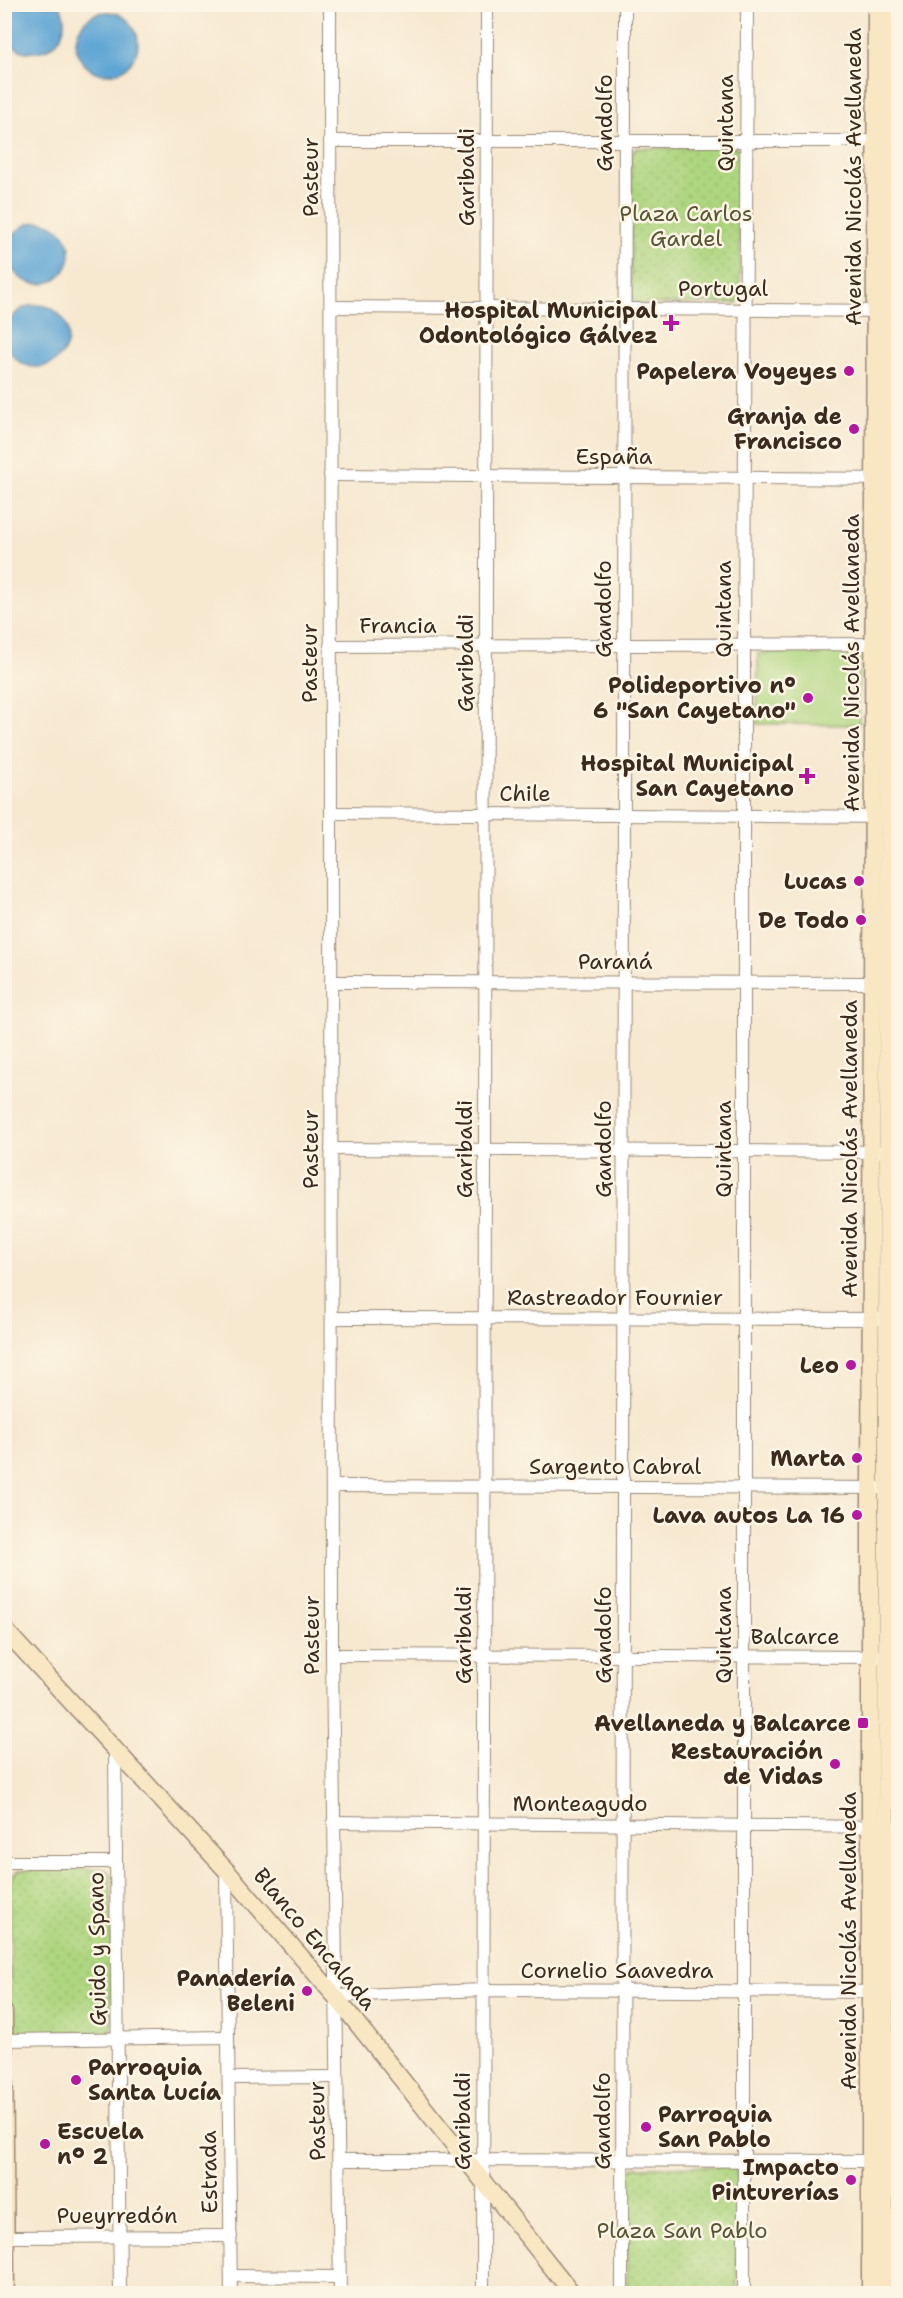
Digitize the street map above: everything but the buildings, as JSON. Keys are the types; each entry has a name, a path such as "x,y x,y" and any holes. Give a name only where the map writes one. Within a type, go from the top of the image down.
{"main road":[{"name":"Avenida Nicolás Avellaneda","path":"876,4 888,141"},
{"name":"Avenida Nicolás Avellaneda","path":"885,2294 886,816 890,4"},
{"name":"Blanco Encalada","path":"4,1629 226,1870 335,1996 475,2160 483,2180 573,2294"},
{"path":"4,2012 6,2294"},
{"name":"Avenida Nicolás Avellaneda","path":"870,2294 884,2161"}],"street":[{"name":"Pasteur","path":"330,4 332,1655 340,2294"},
{"name":"Garibaldi","path":"475,2160 483,1990 487,4"},
{"name":"Gandolfo","path":"622,2294 625,4"},
{"name":"Quintana","path":"744,2294 744,645 747,4"},
{"path":"330,141 888,141"},
{"name":"Portugal","path":"332,307 746,308 888,311"},
{"name":"España","path":"330,475 887,478"},
{"name":"Francia","path":"330,646 887,644"},
{"name":"Chile","path":"331,813 886,816"},
{"name":"Paraná","path":"331,982 886,983"},
{"path":"331,1149 886,1152"},
{"name":"Rastreador Fournier","path":"332,1318 885,1319"},
{"name":"Sargento Cabral","path":"332,1486 885,1488"},
{"name":"Balcarce","path":"332,1655 885,1657"},
{"name":"Guido y Spano","path":"115,1748 120,2037 120,2294"},
{"name":"Monteagudo","path":"333,1822 885,1826"},
{"path":"4,1862 116,1862"},
{"name":"Estrada","path":"226,1870 231,2294"},
{"name":"Cornelio Saavedra","path":"335,1996 483,1990 885,1992"},
{"path":"5,2040 228,2037"},
{"path":"229,2078 337,2077"},
{"path":"339,2160 884,2161"},
{"name":"Garibaldi","path":"483,2180 483,2294"},
{"name":"Pueyrredón","path":"5,2237 231,2236"},
{"path":"231,2276 339,2277"}],"green space":[{"name":"Plaza Carlos Gardel","path":"735,147 740,150 740,296 737,303 639,304 633,301 631,297 631,156 635,149"},
{"name":"Polideportivo nº 6 \"San Cayetano\"","path":"859,651 859,725 757,724 758,653"},
{"path":"103,1869 108,1871 111,1877 112,2030 106,2033 13,2032 11,2027 10,1883 13,1876 23,1870"},
{"name":"Plaza San Pablo","path":"729,2166 735,2169 738,2175 737,2293 627,2294 627,2175 631,2169 636,2167"}],"water":[{"path":"7,5 60,5 64,22 61,36 52,46 41,51 28,52 16,48 7,38 4,14"},
{"path":"101,12 113,12 129,21 136,31 138,43 136,55 129,65 113,74 101,74 90,69 81,60 76,49 76,37 81,26 90,17"},
{"path":"33,222 45,222 61,231 68,241 70,253 68,265 61,275 45,284 33,284 22,279 13,270 8,259 8,247 13,236 22,227"},
{"path":"31,305 43,305 59,314 66,324 68,336 66,348 59,358 43,367 31,367 20,362 11,353 6,342 6,330 11,319 20,310"}],"place":[{"name":"Hospital Municipal Odontológico Gálvez","path":"671,323"},
{"name":"Papelera Voyeyes","path":"849,371"},
{"name":"Granja de Francisco","path":"854,429"},
{"name":"Polideportivo nº 6 \"San Cayetano\"","path":"808,698"},
{"name":"Hospital Municipal San Cayetano","path":"807,776"},
{"name":"Lucas","path":"859,881"},
{"name":"De Todo","path":"861,920"},
{"name":"Leo","path":"851,1365"},
{"name":"Marta","path":"857,1458"},
{"name":"Lava autos La 16","path":"857,1515"},
{"name":"Avellaneda y Balcarce","path":"863,1723"},
{"name":"Restauración de Vidas","path":"835,1764"},
{"name":"Panadería Beleni","path":"307,1991"},
{"name":"Parroquia Santa Lucía","path":"76,2080"},
{"name":"Parroquia San Pablo","path":"646,2127"},
{"name":"Escuela n° 2","path":"45,2144"},
{"name":"Impacto Pinturerías","path":"851,2180"}]}
